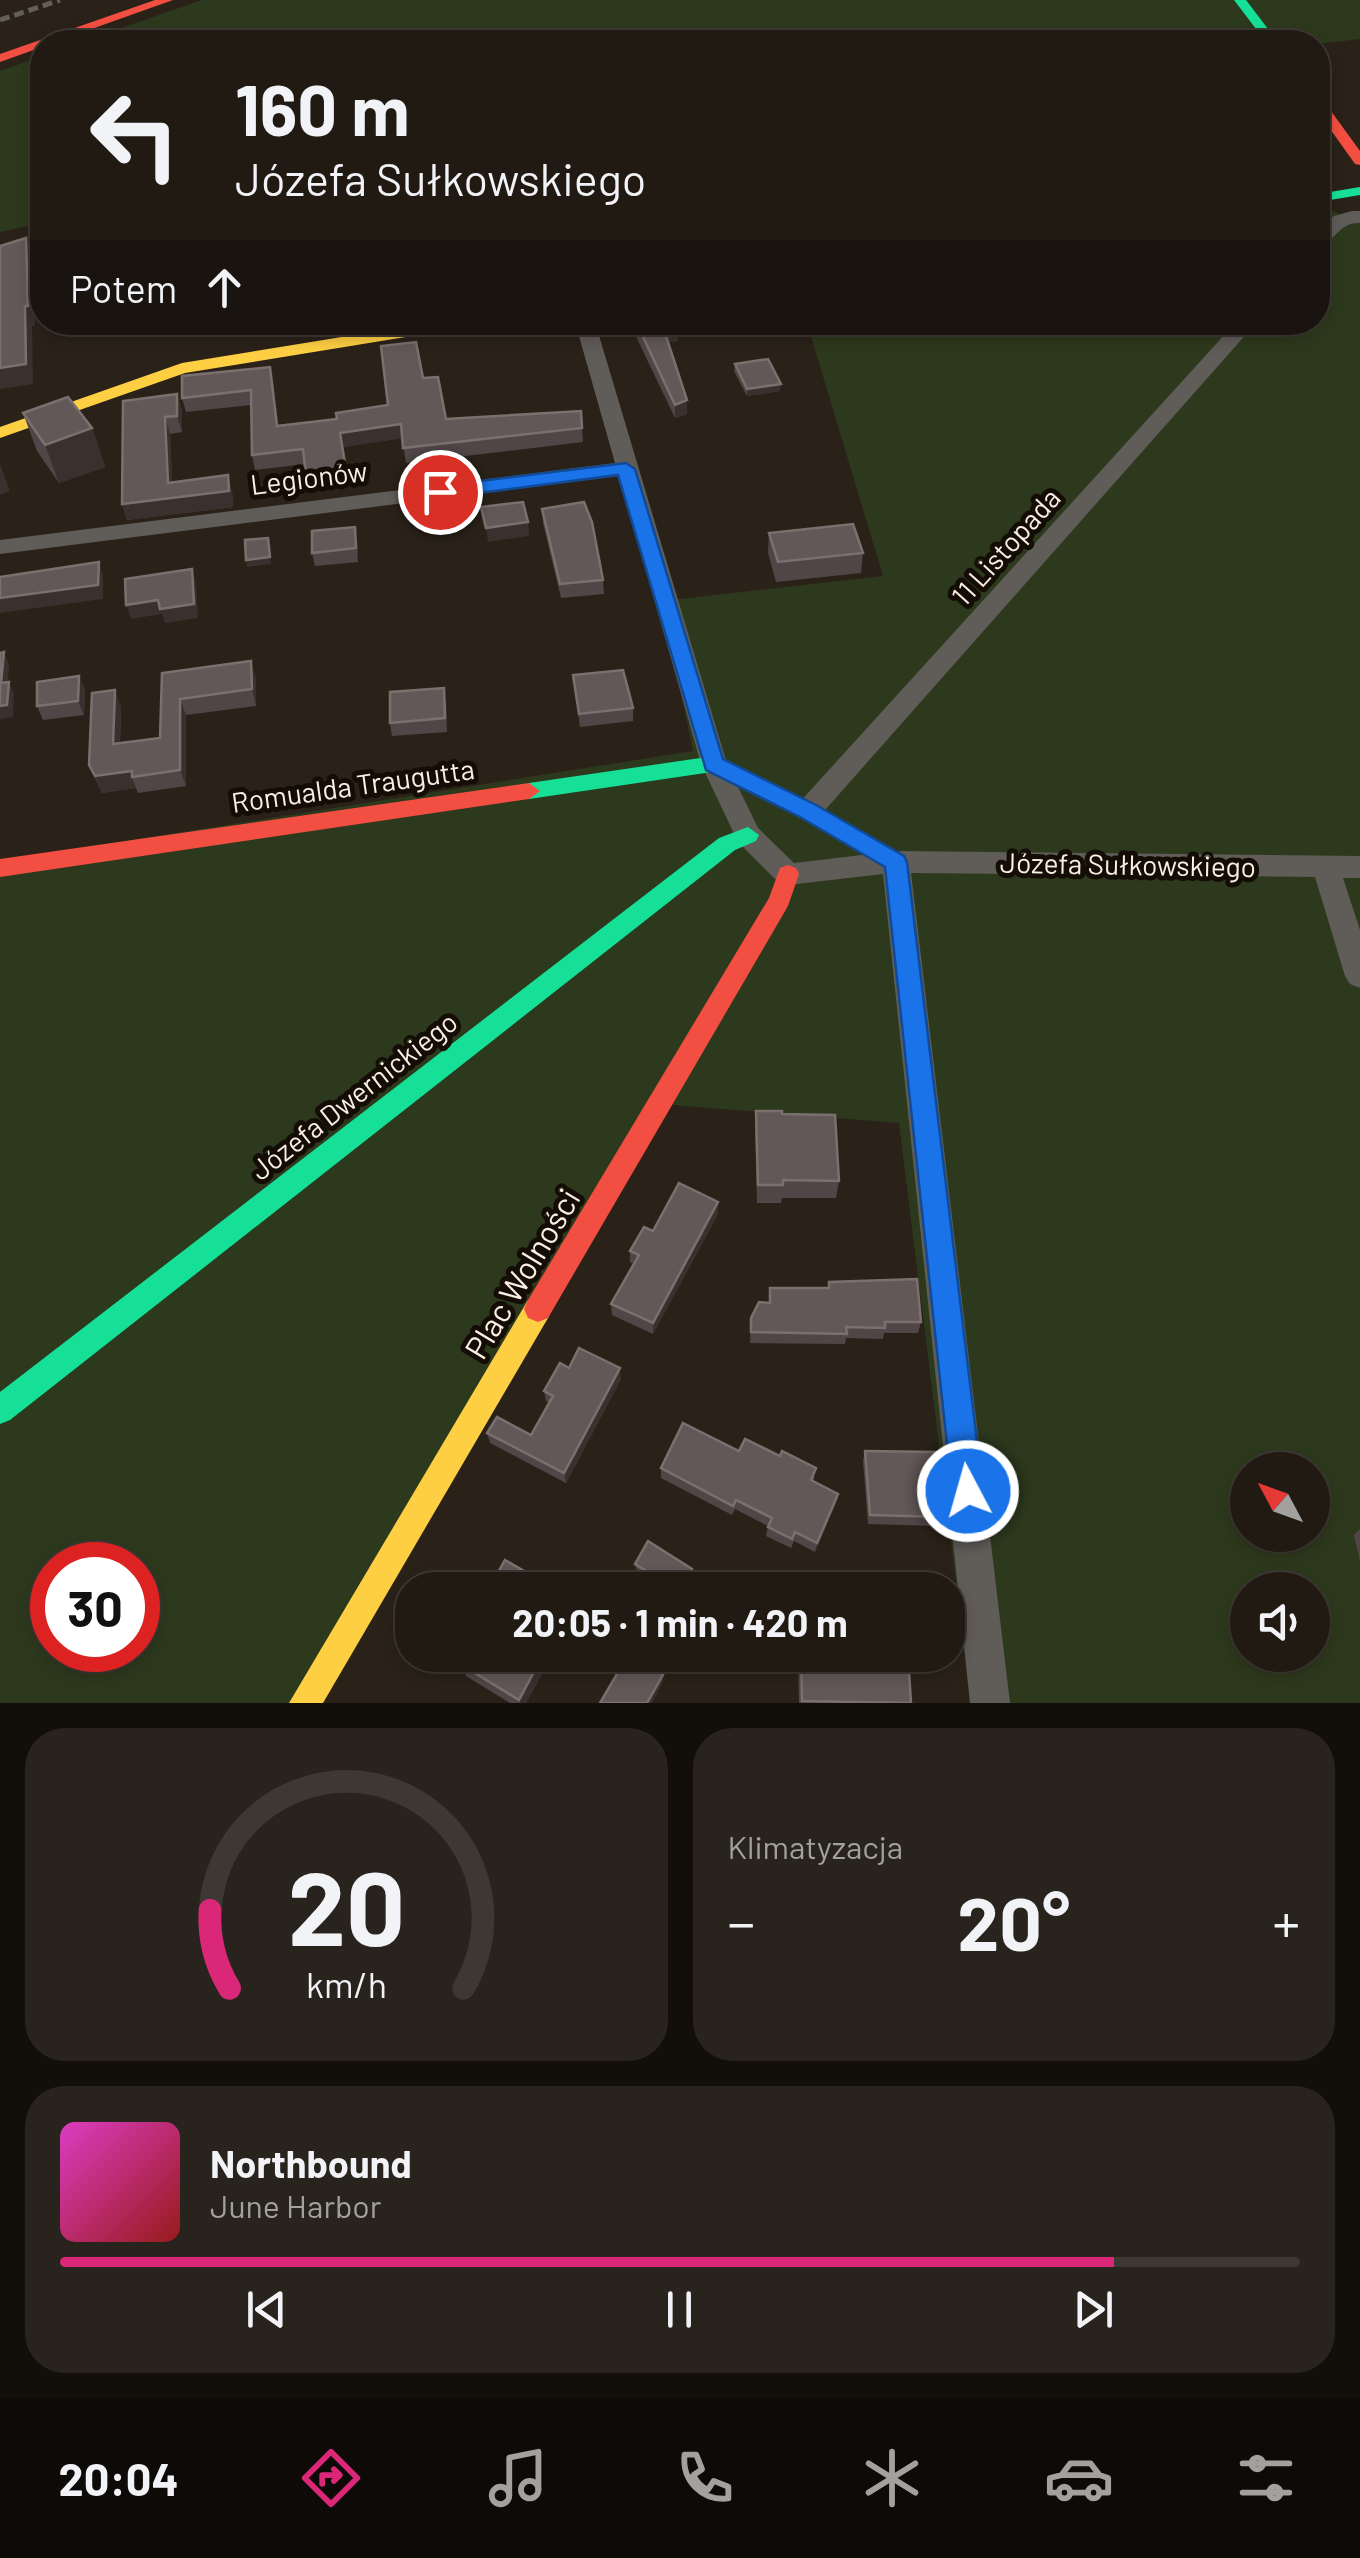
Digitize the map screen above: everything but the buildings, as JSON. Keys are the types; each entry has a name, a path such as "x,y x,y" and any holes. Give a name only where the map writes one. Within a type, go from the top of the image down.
{"street":[{"path":"80,30 167,0"},
{"path":"1240,0 1263,30"},
{"path":"0,58 30,48"},
{"path":"1330,120 1360,161"},
{"path":"1330,194 1359,185"},
{"path":"1330,227 1336,220 1360,216"},
{"path":"0,433 182,368 386,335"},
{"path":"590,335 714,764 748,835 788,874"},
{"name":"11 Listopada","path":"808,811 1234,335"},
{"name":"Legionów","path":"0,547 626,469"},
{"name":"Józefa Sułkowskiego","path":"714,764 808,811 896,862"},
{"name":"Romualda Traugutta","path":"0,868 714,764"},
{"name":"Józefa Dwernickiego","path":"0,1410 728,844 748,835"},
{"path":"896,862 990,1703"},
{"name":"Józefa Sułkowskiego","path":"788,874 896,862 1360,867"},
{"path":"1326,867 1360,976"},
{"name":"Plac Wolności","path":"306,1703 780,900 788,874"}],"green space":[{"path":"202,0 1360,0 1360,39 1330,43 1330,30 116,30"},
{"path":"30,60 30,226 0,232 0,71"},
{"path":"1330,210 1360,222 1360,1703 971,1703 965,1655 965,1572 955,1572 899,1123 661,1104 305,1703 0,1703 0,861 693,751 662,601 883,576 811,335 1330,335"}],"railway":[{"path":"0,20 60,0"}],"traffic: fast":[{"path":"1240,0 1263,30"},
{"path":"1330,196 1358,191"},
{"path":"529,791 714,764 808,811 896,862"},
{"path":"0,1410 727,844 748,835"}],"traffic: slow":[{"path":"0,433 182,368 386,335"},
{"path":"305,1703 538,1309"}],"traffic: jam":[{"path":"79,30 167,0"},
{"path":"0,58 30,47"},
{"path":"1330,120 1360,161"},
{"path":"0,868 529,791"},
{"path":"538,1309 780,900 788,874"}],"route":[{"path":"440,492 626,469 714,764 808,811 896,862 968,1491"}]}
